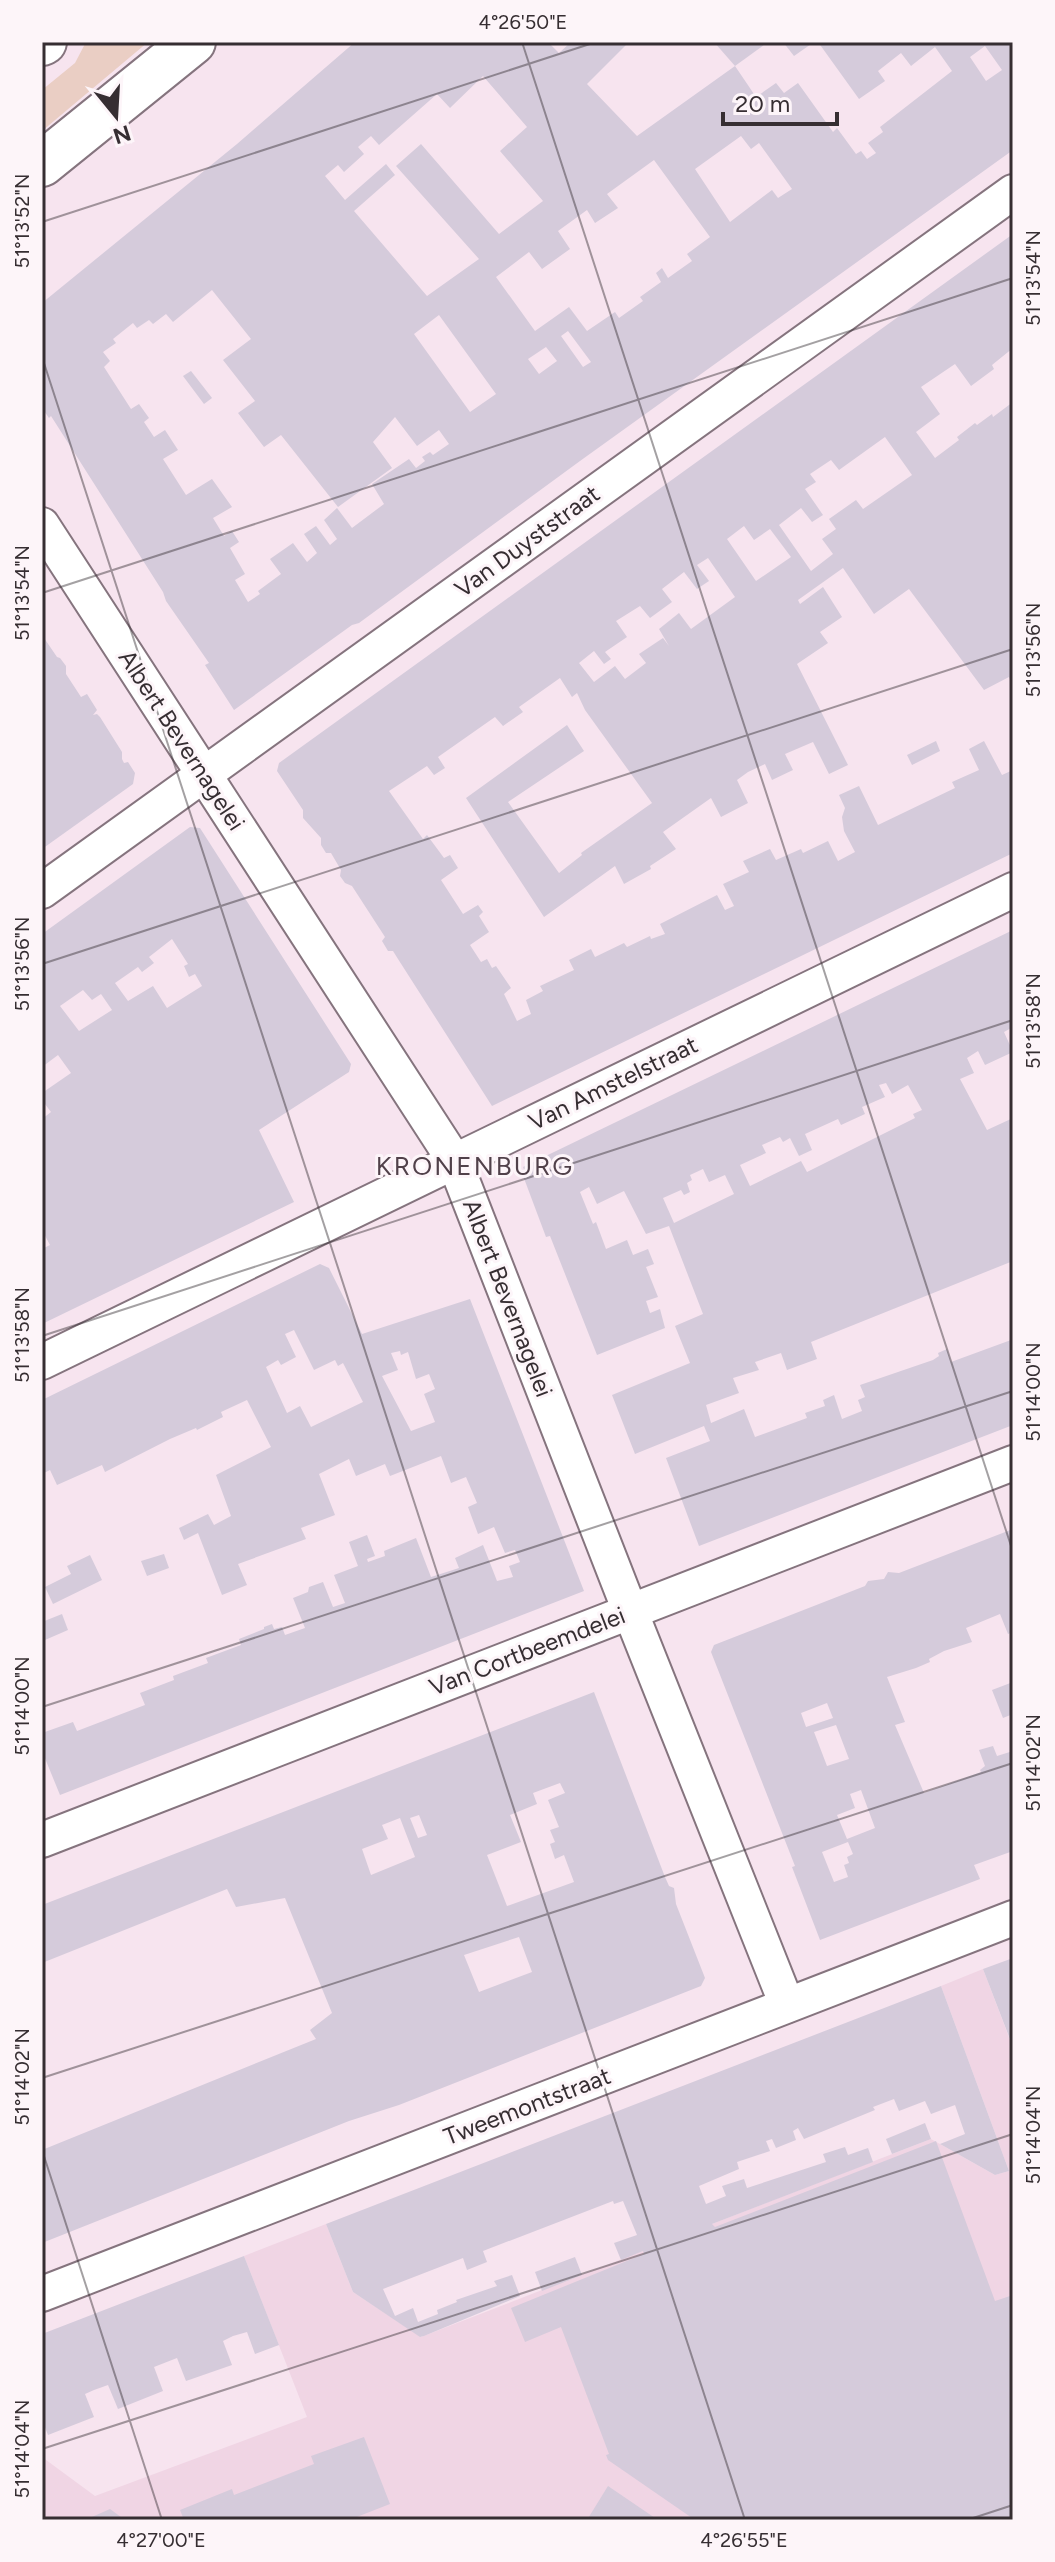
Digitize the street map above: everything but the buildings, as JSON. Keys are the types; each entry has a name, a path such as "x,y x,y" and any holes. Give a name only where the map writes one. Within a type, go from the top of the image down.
{"main road":[{"path":"42,164 193,42"}],"street":[{"name":"Van Duyststraat","path":"42,891 1013,192"},
{"name":"Albert Bevernagelei","path":"42,525 454,1160 787,2005"},
{"name":"Van Amstelstraat","path":"42,1362 1013,890"},
{"name":"Van Cortbeemdelei","path":"42,1840 1013,1463"},
{"name":"Tweemontstraat","path":"42,2294 1013,1918"}],"shaded area":[{"path":"86,42 148,42 42,131 42,90 75,63"},
{"path":"983,1969 1013,2048 1013,2520 42,2520 42,2457 95,2496 307,2417 244,2256 326,2224 353,2292 421,2337 931,2139 995,2175 1009,2171 941,1986"}],"district":[{"name":"KRONENBURG","path":"475,1166"}]}
